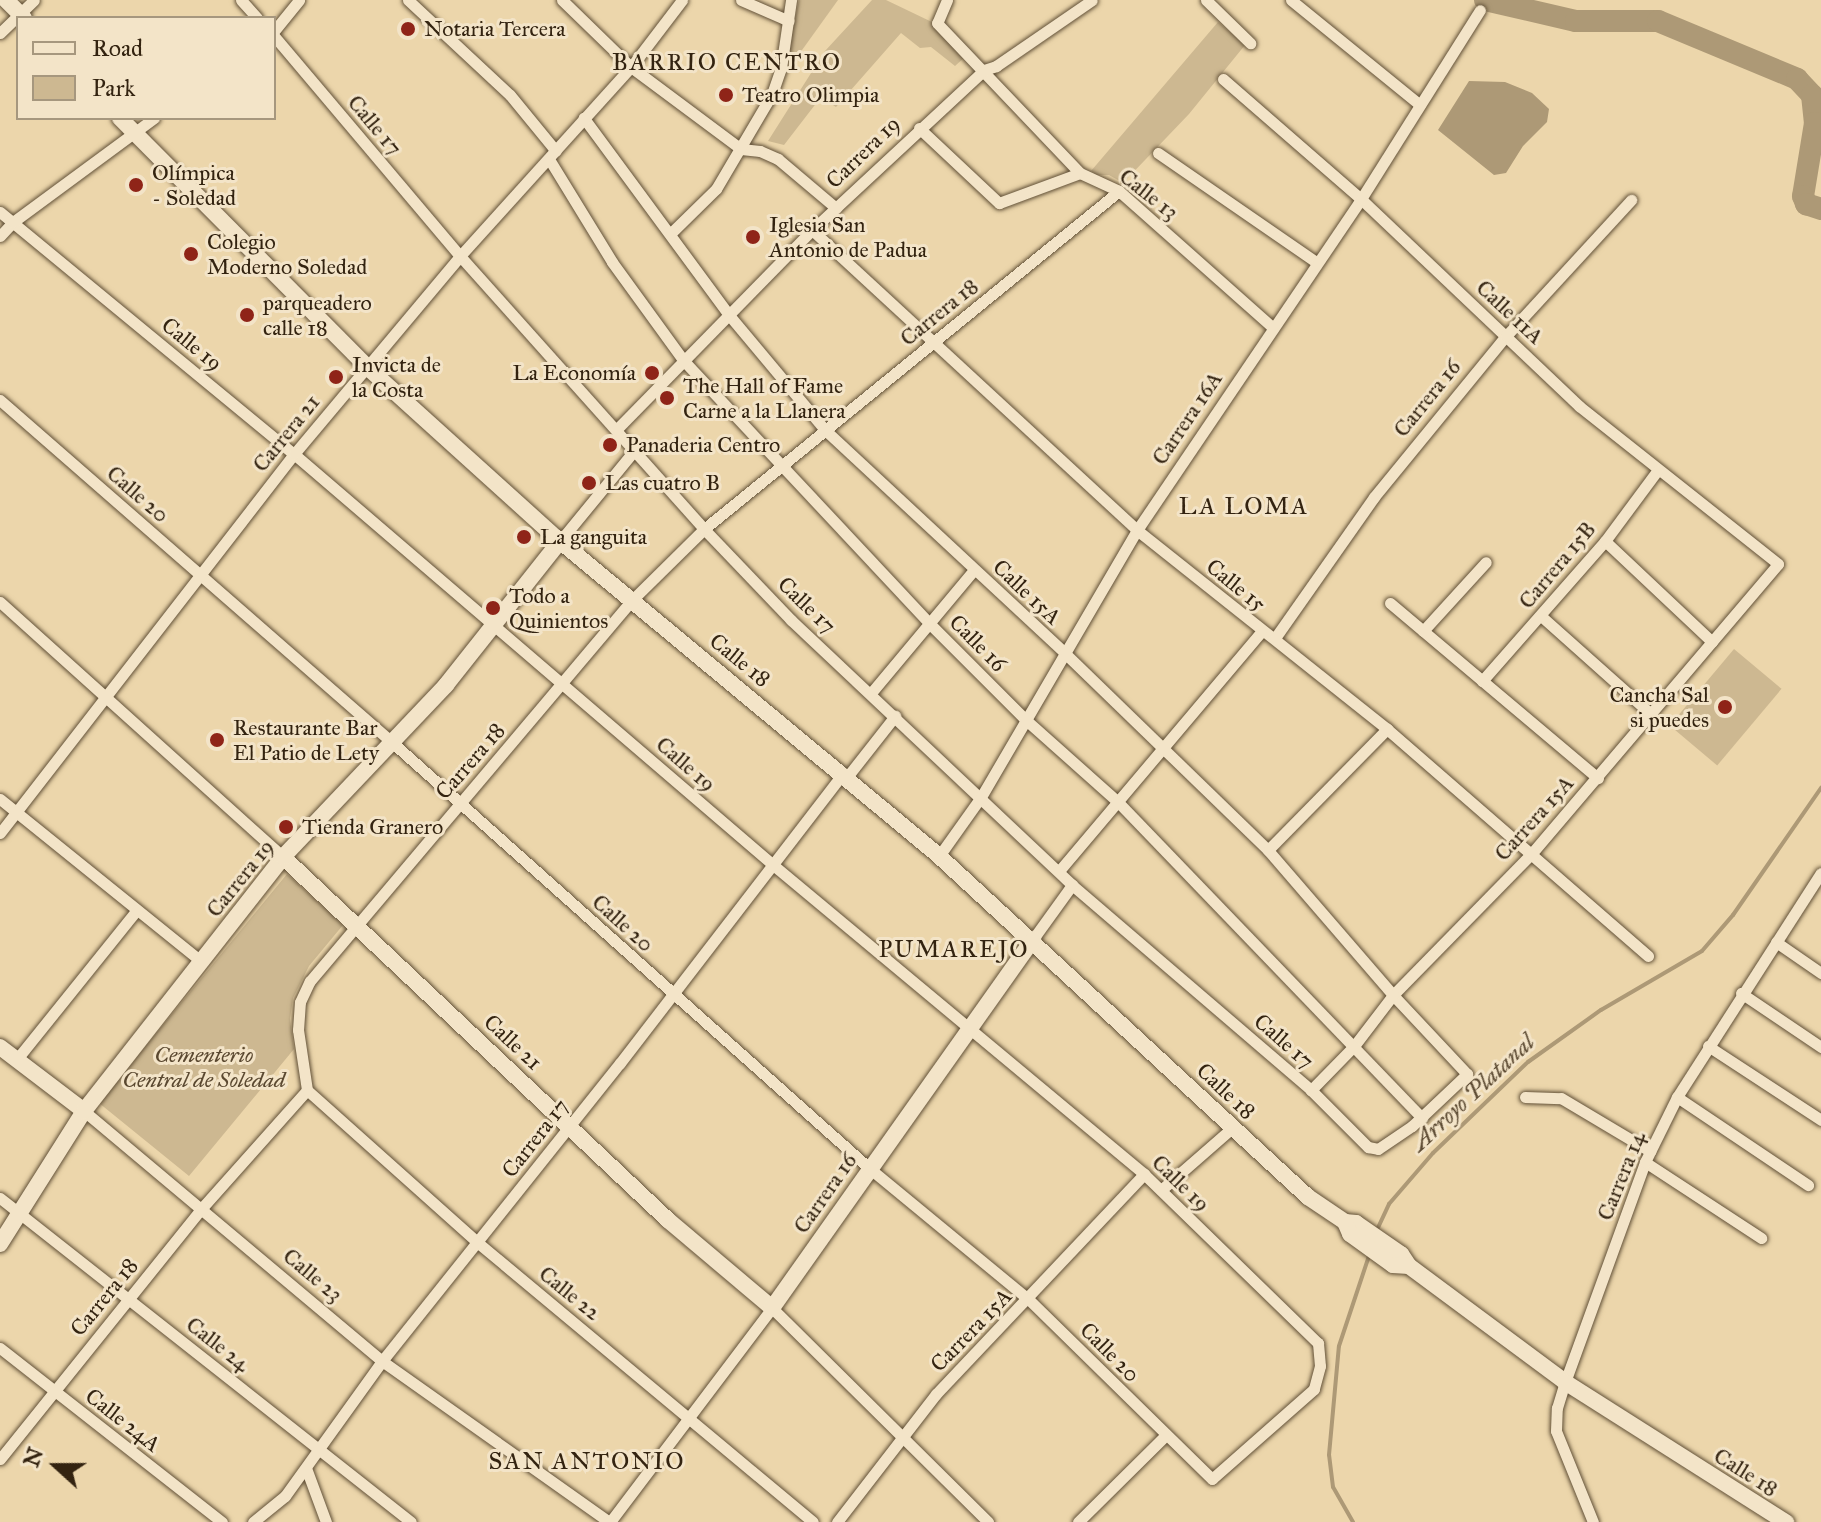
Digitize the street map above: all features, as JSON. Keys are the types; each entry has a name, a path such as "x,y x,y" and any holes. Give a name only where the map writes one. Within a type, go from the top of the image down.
{"main road":[{"path":"6,0 21,16"},
{"name":"Calle 18","path":"122,120 367,367 560,541 939,856 1033,939 1308,1197 1383,1250 1401,1254 1409,1266 1565,1382 1786,1522"},
{"name":"Carrera 19","path":"0,1244 84,1111 283,857 394,744 496,625 560,541"},
{"name":"Calle 21","path":"283,857 668,1220 772,1308"},
{"name":"Carrera 16","path":"772,1308 1033,939"},
{"name":"Calle 23","path":"0,1047 84,1111"}],"street":[{"path":"21,16 34,0"},
{"path":"241,0 255,16"},
{"path":"276,31 299,0"},
{"name":"Calle 16","path":"408,0 510,95 553,155 612,262 684,361 928,622 1026,720 1117,801 1422,1118"},
{"path":"562,0 631,67 741,149 760,151 778,159 836,208"},
{"name":"Carrera 21","path":"0,833 294,454 460,256 631,67 682,0"},
{"path":"741,0 789,21"},
{"path":"671,233 705,202 741,149 772,94 781,68 791,0"},
{"name":"Calle 13","path":"947,0 937,23 1080,173 1119,191 1272,327"},
{"name":"Carrera 19","path":"617,429 812,230 919,128 984,70 996,66 1092,0"},
{"path":"1206,0 1250,43"},
{"path":"1291,0 1420,105"},
{"name":"Carrera 16A","path":"939,856 981,797 1137,530 1361,199 1480,10"},
{"path":"0,33 16,20"},
{"name":"Calle 17","path":"276,36 460,256 704,529 791,620 1072,885 1311,1090 1368,1147 1378,1149 1422,1118"},
{"name":"Calle 11A","path":"1223,79 1361,199 1579,406 1657,471 1778,564"},
{"name":"Calle 15A","path":"584,118 729,315 826,431 1065,653 1268,850 1393,995 1467,1074 1422,1118"},
{"path":"0,236 13,222 151,120"},
{"path":"919,128 999,203 1080,173"},
{"path":"1158,153 1316,262"},
{"name":"Carrera 18","path":"0,1459 201,1209 307,1090 298,1030 300,1002 310,981 632,600 704,529 1119,191"},
{"name":"Carrera 16","path":"1275,638 1374,497 1506,336 1631,200"},
{"name":"Calle 19","path":"0,212 294,454 772,864 1144,1174 1318,1343 1320,1366 1314,1389 1215,1479"},
{"name":"Calle 15","path":"812,230 1137,530 1261,632 1275,638 1387,729 1648,956"},
{"name":"Calle 20","path":"0,400 394,744 869,1168 1028,1299 1215,1479"},
{"name":"Carrera 19","path":"560,541 634,451"},
{"name":"Carrera 15B","path":"1482,681 1605,541 1657,471"},
{"path":"1605,541 1712,642"},
{"path":"1423,631 1486,562"},
{"name":"Carrera 15A","path":"1311,1090 1354,1046 1393,995 1532,853 1778,564"},
{"path":"871,693 974,570"},
{"name":"Calle 21","path":"0,602 283,857"},
{"path":"1390,603 1598,778"},
{"path":"1541,616 1651,714"},
{"path":"1059,871 1261,632"},
{"name":"Carrera 17","path":"253,1522 285,1496 382,1361 570,1126 772,864 895,716"},
{"path":"1268,850 1387,729"},
{"path":"0,799 201,961"},
{"name":"Carrera 14","path":"1593,1522 1556,1431 1557,1408 1565,1382 1648,1157 1677,1097 1741,993 1816,891 1821,873"},
{"name":"Carrera 16","path":"1033,939 1072,885"},
{"path":"17,1059 137,910"},
{"path":"1776,942 1821,973"},
{"path":"1741,993 1821,1047"},
{"path":"1708,1046 1821,1120"},
{"name":"Calle 22","path":"307,1090 477,1242 691,1417 813,1522"},
{"path":"1525,1097 1561,1098 1761,1238"},
{"path":"1677,1097 1808,1185"},
{"name":"Calle 23","path":"84,1111 382,1361 609,1522"},
{"path":"1161,1190 1232,1128"},
{"name":"Carrera 15A","path":"837,1522 936,1394 1144,1174"},
{"name":"Calle 24","path":"0,1198 411,1522"},
{"name":"Carrera 16","path":"609,1522 772,1308"},
{"name":"Calle 21","path":"772,1308 988,1522"},
{"name":"Calle 24A","path":"0,1348 222,1522"},
{"path":"1078,1522 1166,1435"},
{"path":"306,1468 326,1522"}],"green space":[{"path":"799,0 838,0 792,64 786,61"},
{"path":"872,0 886,0 934,23 966,56 955,66 931,47 920,48 901,33 836,107 821,97 784,145 768,141 825,51"},
{"path":"1218,22 1245,45 1189,114 1123,183 1109,175 1096,175 1091,171"},
{"name":"Cancha Sal si puedes","path":"1734,649 1781,689 1717,765 1670,726"},
{"name":"Cementerio Central de Soledad","path":"287,874 343,925 309,966 293,998 290,1019 294,1049 189,1176 99,1103"}],"shaded area":[{"path":"1469,81 1505,82 1532,93 1549,109 1547,122 1523,146 1506,173 1494,175 1438,130"}],"waterway":[{"path":"1485,0 1576,21 1658,21 1797,79 1812,95 1815,123 1803,196 1806,204 1821,209"},
{"name":"Arroyo Platanal","path":"1376,1232 1389,1204 1433,1153 1528,1062 1601,1010 1702,951 1733,915 1821,788"},
{"name":"Arroyo Platanal","path":"1353,1522 1333,1487 1329,1455 1339,1346 1369,1256"}],"place":[{"name":"Notaria Tercera","path":"408,29"},
{"name":"Teatro Olimpia","path":"726,95"},
{"name":"Olímpica - Soledad","path":"136,185"},
{"name":"Iglesia San Antonio de Padua","path":"753,237"},
{"name":"Colegio Moderno Soledad","path":"191,254"},
{"name":"parqueadero calle 18","path":"247,315"},
{"name":"La Economía","path":"652,373"},
{"name":"Invicta de la Costa","path":"336,377"},
{"name":"The Hall of Fame Carne a la Llanera","path":"667,398"},
{"name":"Panaderia Centro","path":"610,445"},
{"name":"Las cuatro B","path":"589,483"},
{"name":"La ganguita","path":"524,537"},
{"name":"Todo a Quinientos","path":"493,608"},
{"name":"Cancha Sal si puedes","path":"1725,707"},
{"name":"Restaurante Bar El Patio de Lety","path":"217,740"},
{"name":"Tienda Granero","path":"286,827"}],"district":[{"name":"BARRIO CENTRO","path":"727,63"},
{"name":"LA LOMA","path":"1244,507"},
{"name":"PUMAREJO","path":"954,950"},
{"name":"SAN ANTONIO","path":"587,1462"}]}
